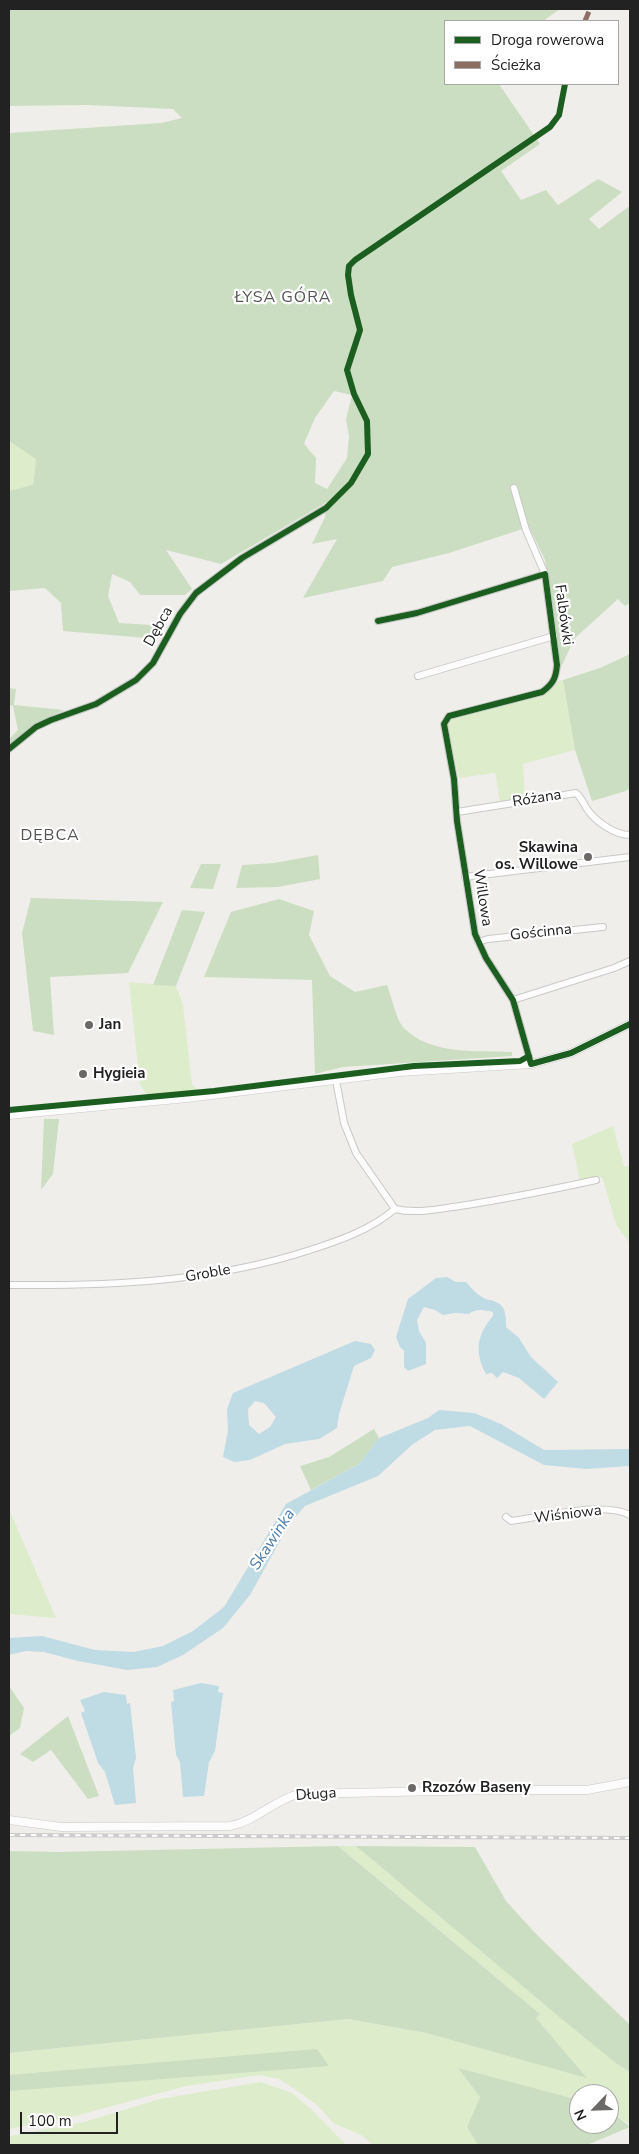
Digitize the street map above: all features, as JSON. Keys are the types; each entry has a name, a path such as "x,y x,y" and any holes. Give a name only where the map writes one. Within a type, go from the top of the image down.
{"street":[{"path":"514,488 526,530 545,574"},
{"name":"Dębca","path":"9,749 36,727 96,704 136,680 153,663 180,614 196,593 242,558 326,508"},
{"name":"Falbówki","path":"378,621 417,613 545,574 557,665 556,676 551,686 542,692 449,716 444,724"},
{"name":"Falbówki","path":"418,676 554,636"},
{"name":"Willowa","path":"444,724 454,779 456,812 475,934 486,958 513,1000 531,1064"},
{"name":"Różana","path":"456,812 576,793 591,814 608,828 622,835 630,836"},
{"path":"465,877 630,857"},
{"name":"Gościnna","path":"478,942 488,939 603,927"},
{"path":"513,1000 614,968 630,961"},
{"path":"9,1115 136,1104 408,1071 475,1069 531,1064 570,1053 630,1024"},
{"path":"336,1080 344,1123 356,1153 395,1209 405,1212 423,1211 501,1200 596,1180"},
{"name":"Groble","path":"9,1285 68,1286 180,1279 218,1273 282,1259 349,1238 395,1209"},
{"name":"Wiśniowa","path":"506,1518 511,1522 554,1514 602,1510 617,1510 630,1515"},
{"name":"Długa","path":"9,1820 61,1827 230,1826 252,1818 282,1800 298,1794 581,1790 630,1782"}],"green space":[{"path":"9,9 560,9 544,20 444,20 444,85 500,85 540,144 501,171 521,200 546,190 558,205 598,179 622,192 589,219 599,229 628,207 630,208 630,603 625,606 618,599 574,639 559,672 545,560 529,527 449,553 392,567 383,581 303,598 337,539 312,544 325,517 327,502 221,564 166,550 192,589 185,595 140,595 130,582 112,574 108,596 119,623 152,625 158,639 63,631 61,603 45,588 9,591 9,491 33,485 36,459 9,441 9,133 161,123 182,118 173,109 88,105 9,106","holes":["334,391 352,395 346,419 349,436 347,458 327,489 315,483 316,458 304,444 315,418"]},
{"path":"9,441 36,458 33,486 9,491"},
{"path":"630,654 630,788 626,791 592,801 575,750 563,680 600,668"},
{"path":"563,680 575,750 523,764 525,798 500,802 495,773 459,778 447,724 455,717 542,693 555,682"},
{"path":"9,688 16,689 14,705 64,710 40,722 9,744 9,739 18,730 13,706 9,705"},
{"path":"318,855 320,879 278,887 236,888 242,865 274,863"},
{"path":"201,864 221,864 213,889 190,888"},
{"path":"31,898 163,902 128,973 50,977 54,1035 33,1031 22,933"},
{"path":"279,899 314,911 309,935 330,976 355,992 387,985 401,1025 415,1037 428,1043 455,1050 512,1052 512,1056 343,1067 315,1074 312,980 204,977 231,912"},
{"path":"182,910 205,912 176,986 153,985"},
{"path":"129,982 176,986 183,1005 192,1085 198,1090 180,1095 151,1096 140,1085"},
{"path":"44,1119 59,1119 53,1174 41,1190"},
{"path":"613,1126 624,1167 630,1165 629,1242 616,1225 603,1179 601,1177 580,1182 572,1144"},
{"path":"374,1429 379,1438 359,1464 311,1490 300,1466 329,1457"},
{"path":"9,1509 56,1618 9,1614"},
{"path":"9,1686 24,1708 20,1728 9,1736"},
{"path":"68,1716 99,1796 88,1799 51,1750 33,1762 20,1754"},
{"path":"338,1846 356,1846 617,2064 630,2072 630,2125 619,2117 619,2084 569,2084 569,2097 459,2069 480,2097 467,2127 478,2145 372,2145 363,2136 333,2123 317,2105 279,2079 259,2075 186,2086 75,2116 9,2129 9,2053 348,2019 426,2033 586,2077 536,2018 540,2014"},
{"path":"338,1846 540,2014 536,2018 587,2078 426,2033 348,2019 9,2053 9,1851 60,1852"},
{"path":"356,1846 475,1847 506,1901 537,1935 630,2025 630,2072 617,2064 563,2020"},
{"path":"317,2049 329,2066 9,2091 9,2075"},
{"path":"458,2068 569,2097 569,2134 613,2134 587,2145 478,2145 467,2127 480,2097"},
{"path":"261,2082 292,2093 313,2111 346,2145 9,2145 9,2137 11,2136 84,2122 160,2099"},
{"path":"619,2118 630,2127 619,2132"}],"water":[{"path":"447,1277 456,1282 466,1282 479,1295 498,1303 504,1309 506,1327 519,1338 531,1357 558,1382 544,1399 519,1378 503,1372 497,1378 492,1373 486,1374 480,1358 479,1344 483,1330 493,1316 493,1312 490,1311 478,1310 469,1314 455,1313 443,1315 435,1310 424,1307 417,1320 419,1331 426,1343 426,1364 408,1371 404,1367 404,1351 396,1337 408,1299 436,1278"},
{"path":"355,1341 371,1344 375,1350 371,1358 354,1366 339,1414 337,1428 319,1439 285,1444 250,1460 234,1462 223,1457 228,1430 227,1409 233,1393","holes":["255,1401 264,1403 276,1417 270,1427 259,1434 249,1425 248,1409"]},
{"name":"Skawinka","path":"439,1410 474,1413 501,1424 544,1450 630,1449 630,1466 586,1469 544,1465 470,1426 435,1430 413,1444 378,1476 305,1506 290,1523 250,1595 223,1628 183,1655 157,1667 127,1670 78,1661 44,1652 26,1651 9,1655 9,1638 42,1636 95,1650 134,1652 163,1646 193,1631 224,1607 286,1504 359,1464 379,1438 428,1418"},
{"path":"201,1683 219,1686 218,1692 223,1693 215,1751 209,1762 204,1796 183,1797 180,1762 176,1755 171,1702 174,1701 173,1690"},
{"path":"104,1692 126,1695 127,1704 130,1703 136,1758 133,1768 136,1803 115,1805 105,1772 98,1763 81,1713 85,1711 80,1700"}],"railway":[{"path":"9,1835 630,1838"}],"marked path":[{"path":"585,20 590,9"}],"cycle path":[{"path":"9,749 36,727 96,704 136,680 153,663 180,614 196,593 242,558 326,508 351,483 368,454 367,421 354,394 347,370 360,330 351,295 348,275 349,266 355,260 550,127 559,115 565,85"},
{"path":"378,621 417,613 545,574 557,665 555,677 549,686 542,692 449,716 444,724 454,779 457,821 475,934 486,958 513,1000 531,1064 571,1053 630,1024"},
{"path":"9,1110 214,1091 414,1066 520,1061 529,1056"}],"place":[{"name":"Skawina os. Willowe","path":"588,857"},
{"name":"Jan","path":"89,1025"},
{"name":"Hygieia","path":"83,1074"},
{"name":"Rzozów Baseny","path":"412,1788"}],"district":[{"name":"ŁYSA GÓRA","path":"283,298"},
{"name":"DĘBCA","path":"50,836"}]}
